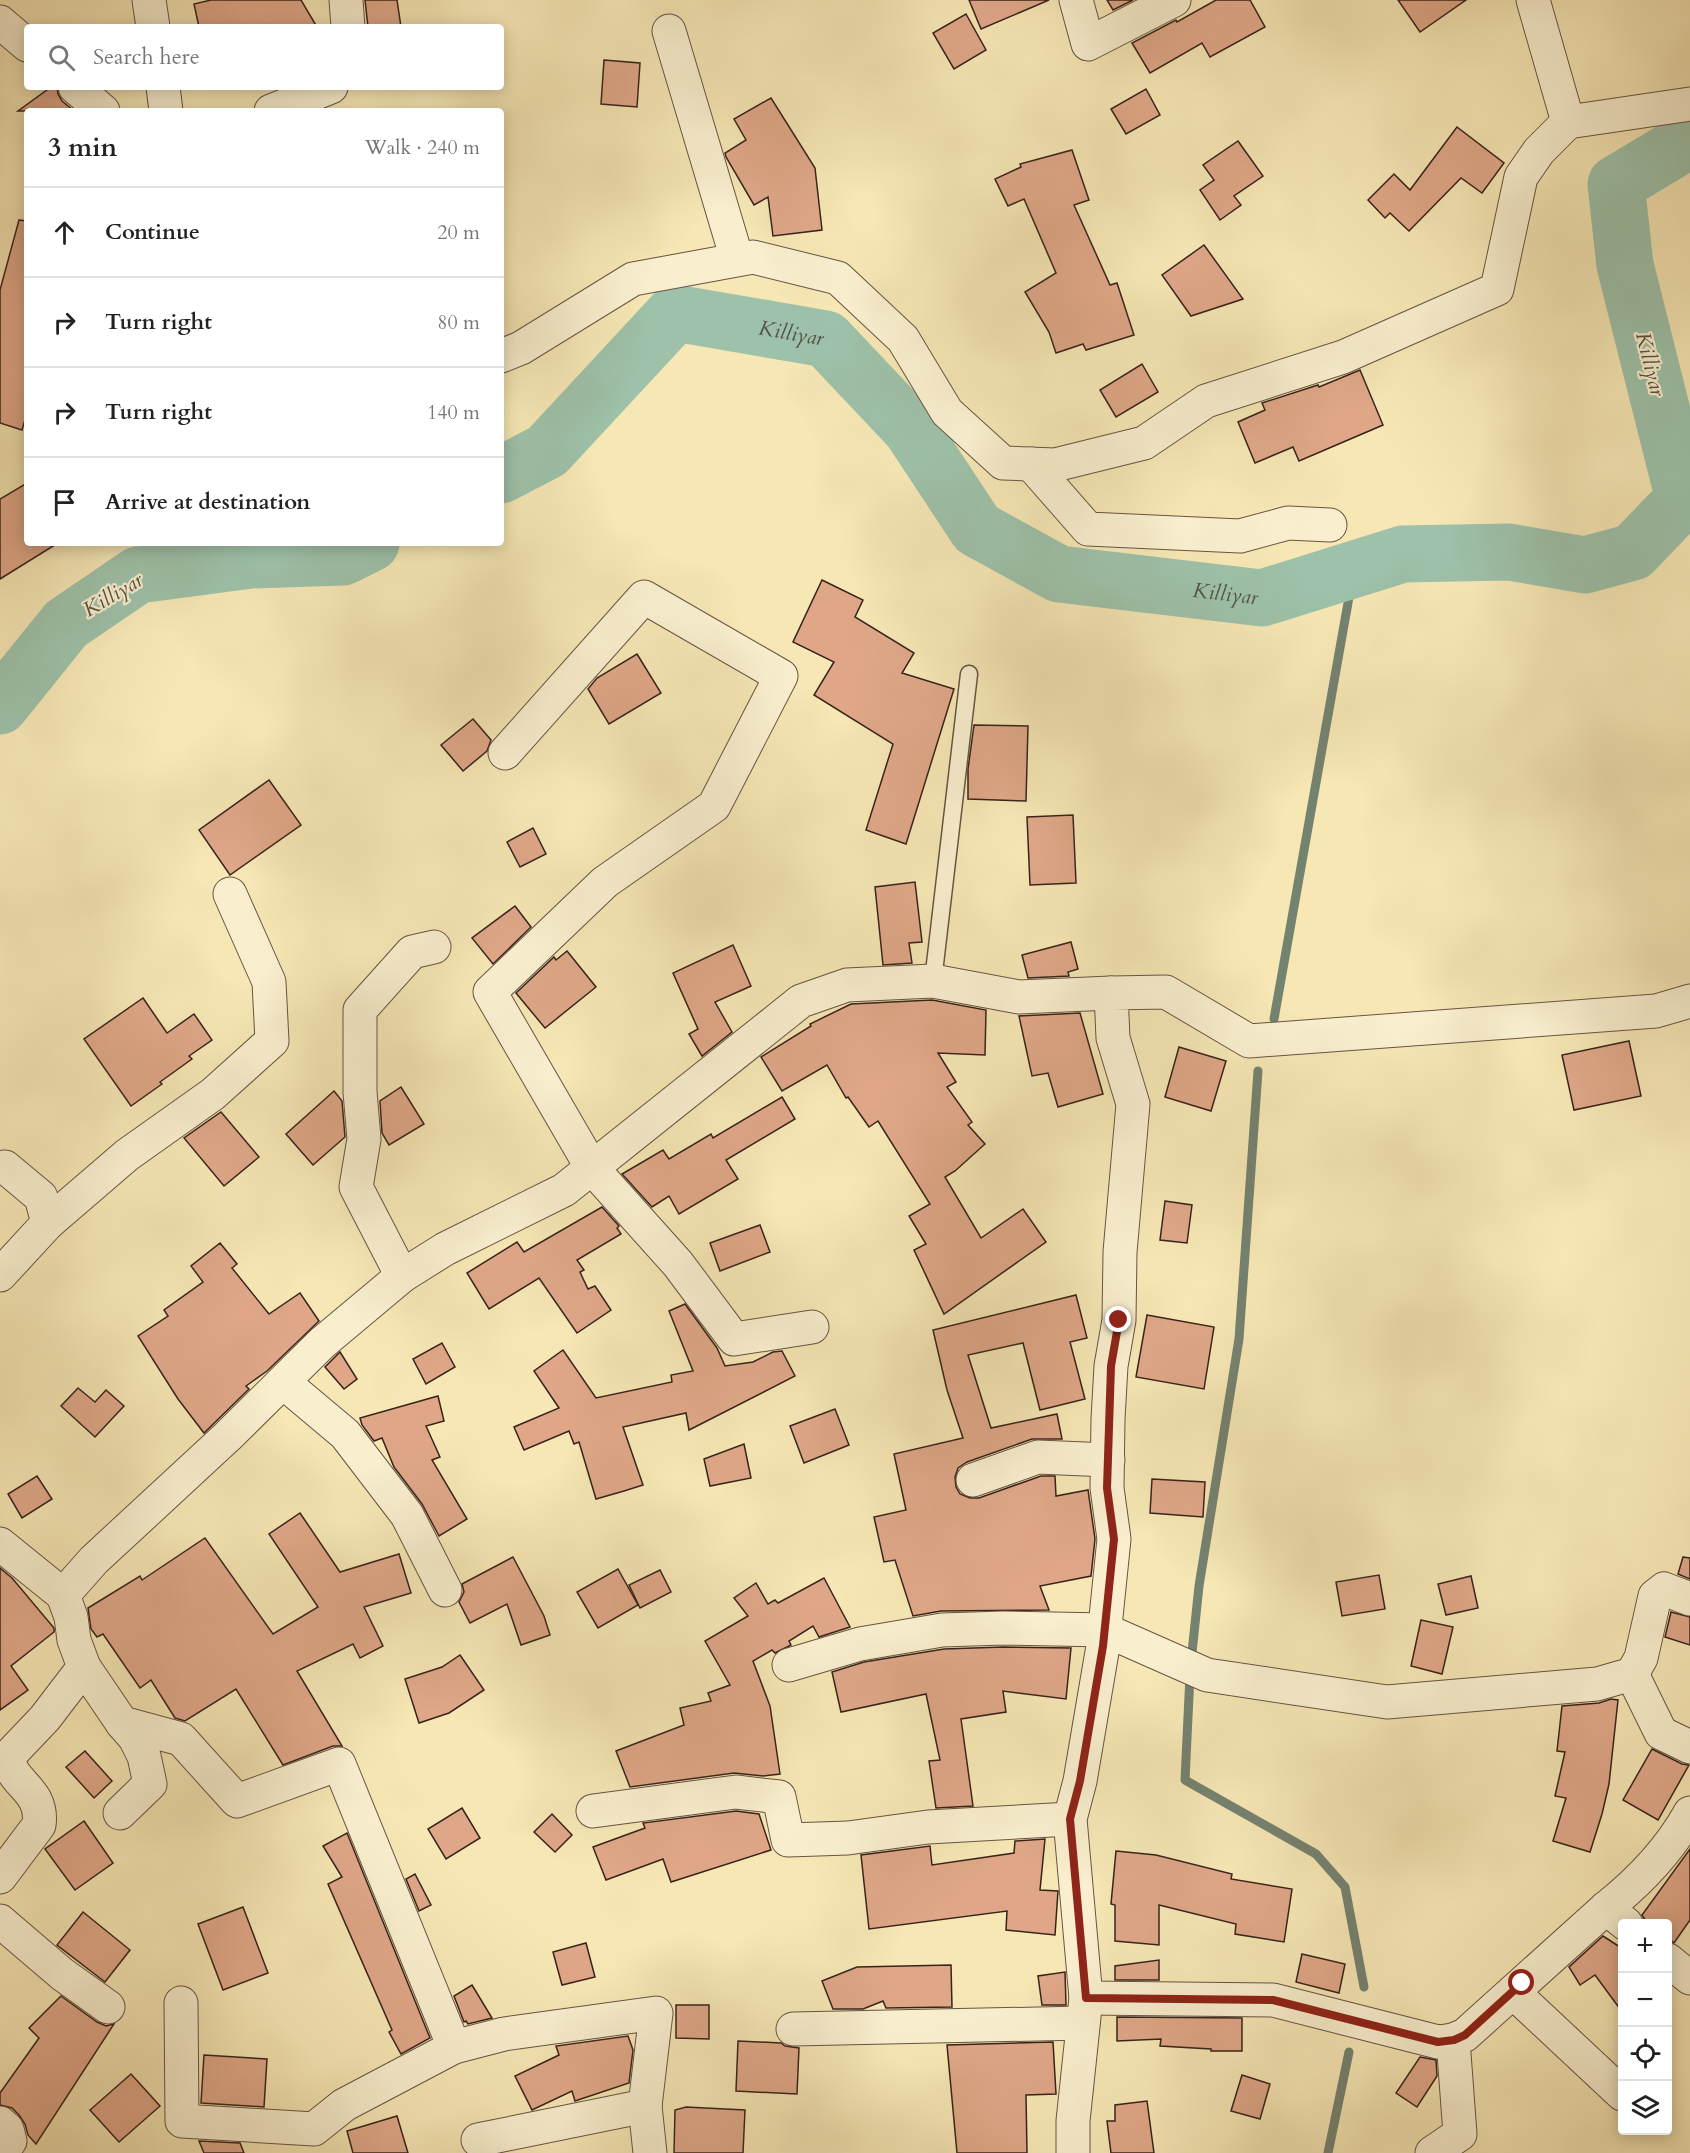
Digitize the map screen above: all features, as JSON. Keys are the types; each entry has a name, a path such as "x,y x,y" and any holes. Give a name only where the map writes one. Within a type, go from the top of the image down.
{"street":[{"path":"149,0 153,24"},
{"path":"346,0 348,24"},
{"path":"1076,0 1088,44 1174,0"},
{"path":"1533,0 1568,122"},
{"path":"0,22 24,42"},
{"path":"669,31 737,260"},
{"path":"78,90 100,108"},
{"path":"162,90 166,108"},
{"path":"278,108 324,90"},
{"path":"504,355 521,348 633,279 753,257 838,278 903,339 947,412 1003,463 1054,465 1144,443 1206,401 1343,357 1497,289 1521,177 1539,151 1568,122 1690,104"},
{"path":"1031,464 1088,529 1240,536 1288,523 1330,525"},
{"path":"505,753 644,597 781,676 714,806 605,882 490,992 592,1168 678,1264 734,1339 812,1327"},
{"path":"0,1275 48,1223 126,1155 213,1094 272,1041 269,982 230,894"},
{"path":"402,1276 356,1187 364,1139 360,1092 360,1010 412,952 434,946"},
{"path":"63,1595 94,1560 228,1436 322,1344 402,1276 445,1249 564,1190 801,1001 847,985 933,981 1019,997 1166,992 1250,1041 1656,1011 1690,1001"},
{"path":"1073,2153 1073,2121 1085,2010 1070,1819 1080,1781 1105,1630 1114,1539 1107,1488 1111,1366 1119,1320 1120,1252 1133,1104 1113,1038 1111,993"},
{"path":"5,1167 41,1197 48,1223"},
{"path":"284,1382 345,1434 352,1443 407,1515 444,1590"},
{"path":"973,1480 1038,1457 1108,1460"},
{"path":"0,1544 63,1595 71,1617 74,1640 84,1667 122,1723 135,1738 144,1756 150,1784 120,1813"},
{"path":"789,1665 860,1644 942,1630 1105,1630 1207,1675 1387,1702 1597,1684 1632,1674 1641,1658 1655,1596 1664,1588 1690,1599"},
{"path":"0,1877 39,1825 40,1817 37,1802 13,1772 8,1757 45,1718 84,1667"},
{"path":"1632,1674 1661,1733 1690,1748"},
{"path":"122,1723 181,1739 237,1801 339,1764 454,2047"},
{"path":"593,1810 736,1792 779,1797 788,1840 848,1838 928,1827 1070,1819"},
{"path":"793,2029 1273,2000 1438,2042 1454,2040 1465,2035 1513,1992 1616,1916 1628,1891 1678,1836 1690,1814"},
{"path":"0,1921 62,1974 108,2007"},
{"path":"1672,1963 1690,1978"},
{"path":"1513,1992 1618,2089"},
{"path":"181,2003 182,2121 314,2129 344,2105 454,2047 504,2034 656,2013 645,2106 650,2153"},
{"path":"1432,2153 1467,2143 1454,2040"},
{"path":"478,2140 645,2106"},
{"path":"0,2123 7,2129 10,2141 1,2153"}],"lane":[{"path":"933,981 969,674"}],"building":[{"path":"211,0 301,0 315,24 198,24 194,4"},
{"path":"365,0 397,0 401,24 368,24"},
{"path":"969,0 1049,0 981,29"},
{"path":"1107,0 1133,0 1113,10"},
{"path":"1216,0 1250,0 1265,27 1210,57 1202,43 1150,73 1132,43 1176,20 1177,22"},
{"path":"1398,0 1466,0 1420,32"},
{"path":"966,14 986,50 954,69 933,33"},
{"path":"604,60 640,63 637,107 601,104"},
{"path":"1146,89 1160,115 1126,134 1111,109"},
{"path":"47,90 57,90 62,101 70,108 24,108 24,111 18,111"},
{"path":"771,98 815,168 822,230 773,236 768,197 754,205 726,157 725,153 746,140 734,119"},
{"path":"1457,127 1504,163 1482,193 1461,178 1409,231 1390,213 1385,218 1368,200 1394,174 1410,190"},
{"path":"1238,141 1263,176 1234,196 1241,205 1220,220 1200,190 1214,180 1203,165"},
{"path":"1072,150 1089,200 1074,205 1110,285 1117,283 1134,335 1086,350 1083,344 1056,353 1049,332 1025,292 1056,273 1024,199 1008,206 995,179 1021,167 1020,164"},
{"path":"19,220 24,221 24,423 22,430 0,423 0,290"},
{"path":"1204,245 1243,299 1191,316 1162,275"},
{"path":"1142,364 1158,392 1116,417 1100,390"},
{"path":"1360,370 1383,425 1299,461 1293,447 1255,463 1238,422 1265,410 1262,403 1318,385 1319,387"},
{"path":"24,485 24,546 53,546 0,579 0,499"},
{"path":"822,580 863,600 855,617 914,653 902,673 954,689 906,844 866,830 893,744 814,695 834,662 793,642"},
{"path":"637,654 661,693 609,724 588,689 597,678"},
{"path":"473,719 491,740 487,751 463,771 441,745"},
{"path":"974,725 1028,726 1026,801 968,799 968,769"},
{"path":"269,780 301,825 230,875 199,830"},
{"path":"1073,815 1076,883 1030,885 1027,817"},
{"path":"533,828 546,854 520,867 507,842"},
{"path":"915,882 922,942 909,943 912,963 883,965 875,887"},
{"path":"515,906 531,927 493,964 472,938"},
{"path":"1071,942 1078,969 1068,972 1069,976 1028,978 1022,955"},
{"path":"733,945 751,986 715,1002 732,1032 702,1056 689,1034 698,1029 673,973"},
{"path":"567,951 596,987 545,1028 516,993 554,957 556,960"},
{"path":"143,998 167,1033 194,1014 212,1040 189,1056 192,1059 160,1082 162,1084 131,1106 84,1039"},
{"path":"932,1000 986,1010 985,1055 938,1053 956,1082 947,1087 972,1122 968,1125 985,1144 945,1177 981,1238 1023,1209 1046,1242 944,1314 914,1250 926,1244 909,1216 930,1204 878,1121 869,1127 848,1097 846,1098 827,1065 782,1091 761,1057 811,1026 810,1024 851,1004"},
{"path":"1080,1013 1103,1094 1058,1107 1048,1073 1032,1076 1019,1016"},
{"path":"1629,1041 1641,1096 1574,1110 1562,1055"},
{"path":"1179,1047 1226,1061 1211,1111 1165,1097"},
{"path":"401,1087 424,1124 389,1145 382,1133 380,1101"},
{"path":"334,1091 342,1101 345,1137 313,1165 286,1134"},
{"path":"782,1097 795,1119 726,1160 738,1179 679,1214 669,1196 652,1207 622,1174 663,1150 669,1159 711,1134 713,1138"},
{"path":"221,1112 259,1157 224,1186 184,1138"},
{"path":"1165,1201 1192,1205 1187,1243 1160,1240"},
{"path":"602,1207 619,1226 617,1228 621,1234 577,1260 584,1270 580,1272 588,1289 595,1286 611,1310 577,1333 539,1278 489,1309 467,1273 517,1242 524,1252"},
{"path":"760,1225 770,1252 720,1271 710,1243"},
{"path":"220,1243 237,1264 232,1268 269,1314 300,1293 319,1321 267,1371 246,1386 249,1389 204,1433 178,1399 138,1336 168,1316 164,1310 203,1282 191,1266"},
{"path":"1076,1295 1087,1338 1070,1342 1085,1399 1040,1410 1023,1343 968,1355 991,1428 1057,1414 1062,1439 1032,1439 967,1462 958,1468 955,1477 956,1487 960,1494 970,1498 979,1498 1041,1476 1055,1476 1056,1496 1088,1490 1095,1539 1091,1576 1040,1586 1049,1610 941,1611 913,1616 895,1560 884,1562 874,1517 906,1510 894,1454 963,1438 947,1390 933,1330"},
{"path":"685,1304 717,1348 725,1366 753,1362 773,1352 782,1351 795,1376 689,1430 686,1413 623,1427 643,1485 596,1499 579,1442 574,1444 569,1431 524,1450 514,1427 559,1408 534,1371 563,1350 596,1398 672,1382 671,1375 693,1371 669,1311"},
{"path":"1147,1315 1214,1327 1204,1389 1136,1377"},
{"path":"442,1343 455,1367 426,1384 413,1359"},
{"path":"340,1352 357,1379 344,1389 325,1367"},
{"path":"78,1388 95,1402 106,1390 124,1406 95,1437 61,1406"},
{"path":"438,1396 444,1421 426,1426 440,1457 432,1460 467,1519 439,1536 422,1504 394,1467 382,1438 374,1441 362,1425 360,1418"},
{"path":"835,1409 849,1445 804,1463 790,1426"},
{"path":"744,1444 751,1478 710,1486 704,1459"},
{"path":"37,1476 52,1499 22,1518 8,1494"},
{"path":"1152,1479 1205,1482 1203,1517 1150,1513"},
{"path":"300,1513 340,1572 399,1554 411,1593 364,1607 383,1646 360,1658 353,1644 297,1671 342,1746 333,1746 283,1765 236,1689 185,1721 175,1718 151,1680 140,1688 103,1634 97,1637 91,1629 88,1608 140,1576 142,1580 205,1538 273,1634 318,1607 269,1534"},
{"path":"513,1557 544,1616 550,1635 521,1645 507,1604 470,1623 459,1602 464,1592 462,1584"},
{"path":"1683,1557 1690,1558 1690,1579 1678,1574"},
{"path":"0,1568 12,1578 54,1628 54,1632 11,1666 28,1690 0,1710"},
{"path":"618,1569 638,1605 598,1628 577,1592"},
{"path":"660,1570 671,1592 640,1608 629,1585"},
{"path":"1379,1575 1385,1609 1342,1616 1336,1582"},
{"path":"1471,1576 1478,1608 1446,1615 1438,1584"},
{"path":"824,1578 850,1627 819,1637 813,1626 789,1641 791,1645 775,1653 772,1650 753,1661 770,1706 780,1774 763,1776 734,1773 630,1787 616,1751 684,1725 680,1708 711,1701 708,1693 730,1685 705,1641 748,1616 734,1598 756,1583 768,1604 775,1600 778,1603"},
{"path":"1671,1612 1690,1617 1690,1645 1665,1637"},
{"path":"1421,1620 1453,1627 1442,1674 1411,1666"},
{"path":"1071,1648 1066,1699 1003,1691 1006,1712 961,1719 973,1806 936,1808 929,1761 940,1760 926,1694 841,1712 832,1672 864,1662 944,1649"},
{"path":"460,1655 484,1690 449,1713 419,1723 405,1679 442,1667"},
{"path":"1611,1699 1618,1700 1609,1784 1590,1852 1553,1841 1566,1798 1555,1796 1565,1752 1557,1751 1562,1706 1599,1703"},
{"path":"1652,1749 1682,1764 1689,1765 1658,1820 1623,1800"},
{"path":"85,1751 112,1781 94,1798 66,1767"},
{"path":"462,1808 480,1838 446,1859 428,1829"},
{"path":"736,1811 759,1814 771,1850 671,1882 663,1859 606,1880 593,1847 645,1828 643,1823"},
{"path":"552,1814 572,1835 555,1852 534,1832"},
{"path":"84,1821 113,1863 75,1890 45,1849"},
{"path":"347,1833 430,2038 401,2054 389,2032 392,2030 328,1884 342,1877 323,1846"},
{"path":"1045,1839 1040,1890 1058,1891 1055,1935 1006,1930 1007,1911 869,1929 861,1855 930,1846 932,1865 1014,1853 1015,1841"},
{"path":"1690,1849 1690,1920 1674,1943 1672,1941 1672,1919 1644,1919 1642,1915"},
{"path":"1116,1851 1156,1855 1232,1874 1231,1879 1292,1889 1284,1942 1235,1934 1236,1924 1159,1905 1159,1945 1115,1941 1115,1905 1111,1904"},
{"path":"415,1874 431,1905 419,1911 406,1879"},
{"path":"243,1907 268,1973 223,1990 198,1924"},
{"path":"83,1912 130,1950 105,1982 57,1945"},
{"path":"1603,1936 1618,1946 1618,2006 1595,1975 1580,1985 1569,1967"},
{"path":"586,1943 595,1977 562,1985 553,1952"},
{"path":"1302,1954 1345,1964 1339,1993 1296,1982"},
{"path":"1159,1960 1159,1980 1115,1980 1115,1966"},
{"path":"951,1965 952,2007 886,2008 883,2001 863,2009 833,2009 822,1981 857,1967"},
{"path":"1065,1972 1066,2005 1042,2005 1038,1976"},
{"path":"472,1985 492,2018 468,2024 464,2022 454,1996"},
{"path":"61,1996 97,2022 106,2026 114,2024 36,2144 28,2135 19,2115 12,2108 0,2105 0,2093 39,2038 29,2028"},
{"path":"676,2005 709,2005 709,2039 676,2038"},
{"path":"1117,2017 1242,2018 1242,2051 1211,2051 1211,2049 1160,2046 1161,2039 1117,2041"},
{"path":"628,2036 633,2050 629,2083 575,2101 572,2091 532,2110 515,2076 559,2055 556,2046"},
{"path":"738,2041 781,2043 785,2046 799,2048 797,2094 736,2091"},
{"path":"1053,2042 1056,2094 1026,2095 1027,2153 957,2153 947,2045"},
{"path":"204,2055 267,2059 264,2107 201,2103"},
{"path":"1420,2057 1436,2060 1437,2076 1417,2107 1396,2093"},
{"path":"131,2074 160,2106 119,2142 90,2110"},
{"path":"1242,2075 1270,2084 1260,2119 1231,2111"},
{"path":"1147,2101 1154,2153 1111,2153 1107,2121 1115,2121 1115,2105"},
{"path":"686,2107 745,2110 743,2153 674,2153 675,2110"},
{"path":"397,2116 408,2153 353,2153 347,2131"},
{"path":"199,2141 240,2143 244,2153 204,2153"}],"waterway":[{"name":"Killiyar","path":"504,473 547,451 675,313 826,339 911,429 977,529 1059,574 1262,598 1403,554 1509,552 1585,565 1633,552 1684,499 1625,265 1616,184 1681,145 1690,144"},
{"name":"Killiyar","path":"0,706 66,624 138,575 251,560 343,557 365,546"},
{"path":"1274,1019 1354,569"},
{"path":"1191,1662 1199,1586 1239,1339 1258,1071"},
{"path":"1190,1675 1185,1780 1316,1854 1345,1887 1364,1987"},
{"path":"1328,2153 1349,2052"}],"route":[{"path":"1119,1320 1111,1366 1108,1419 1107,1488 1114,1539 1103,1646 1080,1781 1070,1819 1086,1998 1273,2000 1438,2042 1454,2040 1465,2035 1522,1983"}]}
